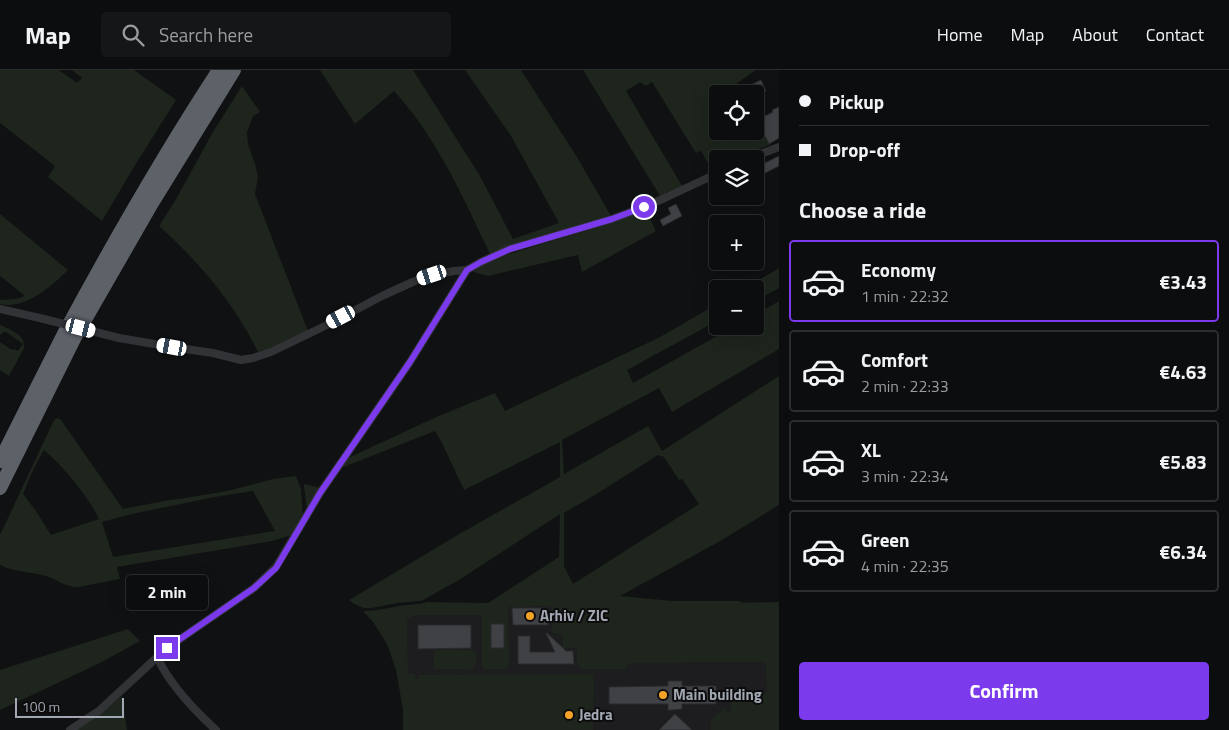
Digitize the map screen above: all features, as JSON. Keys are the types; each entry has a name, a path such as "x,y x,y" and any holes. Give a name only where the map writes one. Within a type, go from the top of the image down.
{"highway":[{"path":"0,461 65,332 149,184 198,101 219,70"},
{"path":"0,488 75,337 152,203 234,70"}],"street":[{"path":"764,153 779,147"},
{"path":"70,730 100,710 156,657 254,588 276,568 320,493 410,362 467,270 510,249 628,213 709,177"},
{"path":"0,309 119,338 213,353 241,360 271,352 327,325 384,294 415,281 454,270 467,270"},
{"path":"156,657 173,684 216,730"}],"shaded area":[{"path":"0,70 59,70 77,83 82,78 72,70 134,70 176,100 102,221 48,177 55,166 0,123"},
{"path":"320,70 413,70 480,176 513,239 559,223 511,136 465,70 521,70 577,157 611,216 509,246 490,254 436,148 394,91 355,124"},
{"path":"583,70 756,70 736,85 709,85 709,140 764,140 764,135 770,145 754,150 709,150 709,165 701,151 696,153 652,82 646,86 640,82 626,91 682,186 660,196"},
{"path":"242,86 260,112 253,116 247,132 248,144 258,177 255,194 308,331 258,352 227,300 202,269 159,226"},
{"path":"646,210 656,231 582,272 578,255 488,276 473,272 482,265 499,257 618,221"},
{"path":"0,214 68,270 37,295 28,300 9,305 0,304 0,300 15,299 24,295 0,276"},
{"path":"779,267 779,288 764,296 764,280 759,280"},
{"path":"779,301 779,349 672,412 659,388 562,440 564,474 648,426 662,451 779,376 779,505 722,540 620,596 673,601 779,602 779,730 711,730 711,719 726,707 726,712 731,712 731,701 738,693 767,692 766,662 629,663 625,669 582,669 577,664 577,648 563,648 561,634 552,633 551,606 508,607 509,665 506,669 484,669 482,666 482,615 414,615 407,620 408,674 415,674 415,679 419,679 419,675 594,674 593,730 403,730 403,710 396,670 387,644 373,622 363,611 427,602 488,603 559,557 560,514 459,580 421,601 364,608 349,600 560,477 560,442 464,490 435,431 341,468 348,458 434,418 495,393 505,411 660,337 709,309 709,325 627,370 633,383 719,335 764,335 764,310","holes":["658,455 664,457 679,480 682,479 699,504 573,584 564,566 564,513"]},
{"path":"0,325 20,336 24,343 24,348 9,376 0,370 0,342 12,350 18,351 23,344 6,332 0,335"},
{"path":"57,418 61,420 123,509 227,491 273,479 296,476 301,489 303,516 292,535 272,541 117,567 120,579 79,587 67,585 43,575 5,567 0,565 0,535 54,420","holes":["44,450 74,482 99,519 51,535 23,494","253,491 275,531 113,557 102,522 132,514"]},
{"path":"304,484 321,488 307,510 304,487"},
{"path":"779,602 779,730 404,730 404,606"},
{"path":"128,629 140,641 100,663 0,710 0,670"},
{"path":"434,650 472,650 476,653 476,664 471,669 434,669"},
{"path":"122,696 127,730 76,730 106,710"}],"building":[{"path":"761,80 763,85 751,85"},
{"path":"779,107 779,138 769,144 764,134 764,116 773,112 772,110"},
{"path":"779,156 779,166 764,174 764,164"},
{"path":"676,204 682,216 663,226 660,220 671,214 668,208"},
{"name":"Arhiv / ZIC","path":"512,608 548,608 548,625 513,625"},
{"path":"491,624 504,624 504,648 491,648"},
{"path":"418,625 471,625 471,648 418,649"},
{"path":"546,633 566,651 573,651 574,664 518,664 518,636 530,636 530,652 555,652"},
{"name":"Main building","path":"668,681 682,681 682,686 716,686 716,704 682,704 682,709 668,710 668,704 609,704 609,687 668,686"},
{"path":"675,714 692,730 659,730"}],"place":[{"name":"Arhiv / ZIC","path":"530,616"},
{"name":"Main building","path":"663,695"},
{"name":"Jedra","path":"569,715"}],"route":[{"path":"167,648 254,588 276,568 320,493 387,397 467,270 510,249 612,219 644,207"}]}
